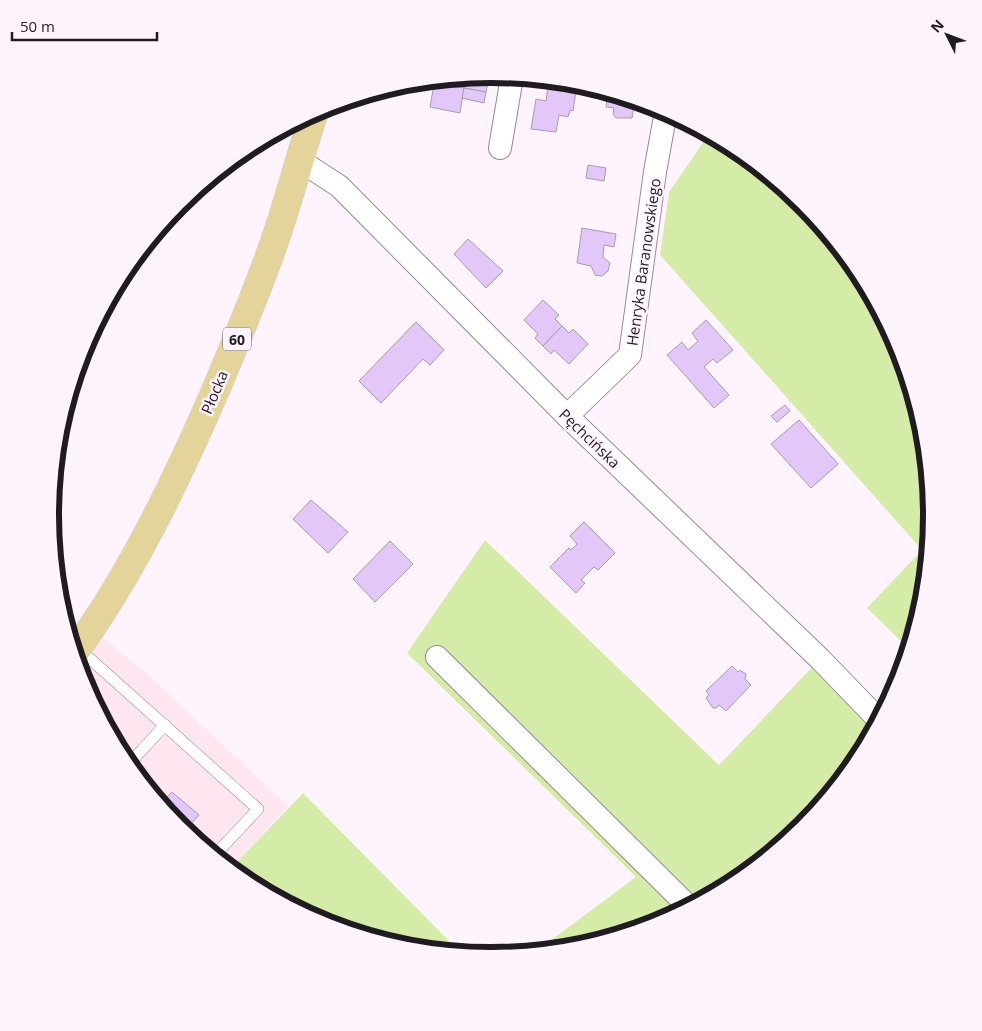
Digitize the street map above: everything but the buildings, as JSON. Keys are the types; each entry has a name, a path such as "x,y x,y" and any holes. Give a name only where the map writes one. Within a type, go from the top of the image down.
{"main road":[{"name":"Płocka","path":"79,645 150,529 191,447 250,307 275,242 311,123"}],"street":[{"path":"500,148 511,84"},
{"name":"Henryka Baranowskiego","path":"567,416 630,355 655,172 665,120"},
{"name":"Pęchcińska","path":"299,160 340,186 567,416 813,653 874,715"},
{"path":"437,657 684,902"}],"lane":[{"path":"83,656 165,725 258,810 219,851"},
{"path":"134,759 165,725"}],"shaded area":[{"path":"100,636 146,673 288,806 235,863 185,821 148,779 103,707 84,658"}],"green space":[{"path":"705,140 731,156 776,191 797,210 834,252 879,324 909,404 920,459 923,516 922,550 660,255 669,192"},
{"path":"485,540 719,765 816,663 873,717 850,756 816,801 776,840 731,875 682,903 630,925 603,933 546,944 636,877 407,653"},
{"path":"922,550 915,600 903,644 867,608"},
{"path":"303,793 454,946 407,939 352,925 326,915 275,890 235,863"}]}
